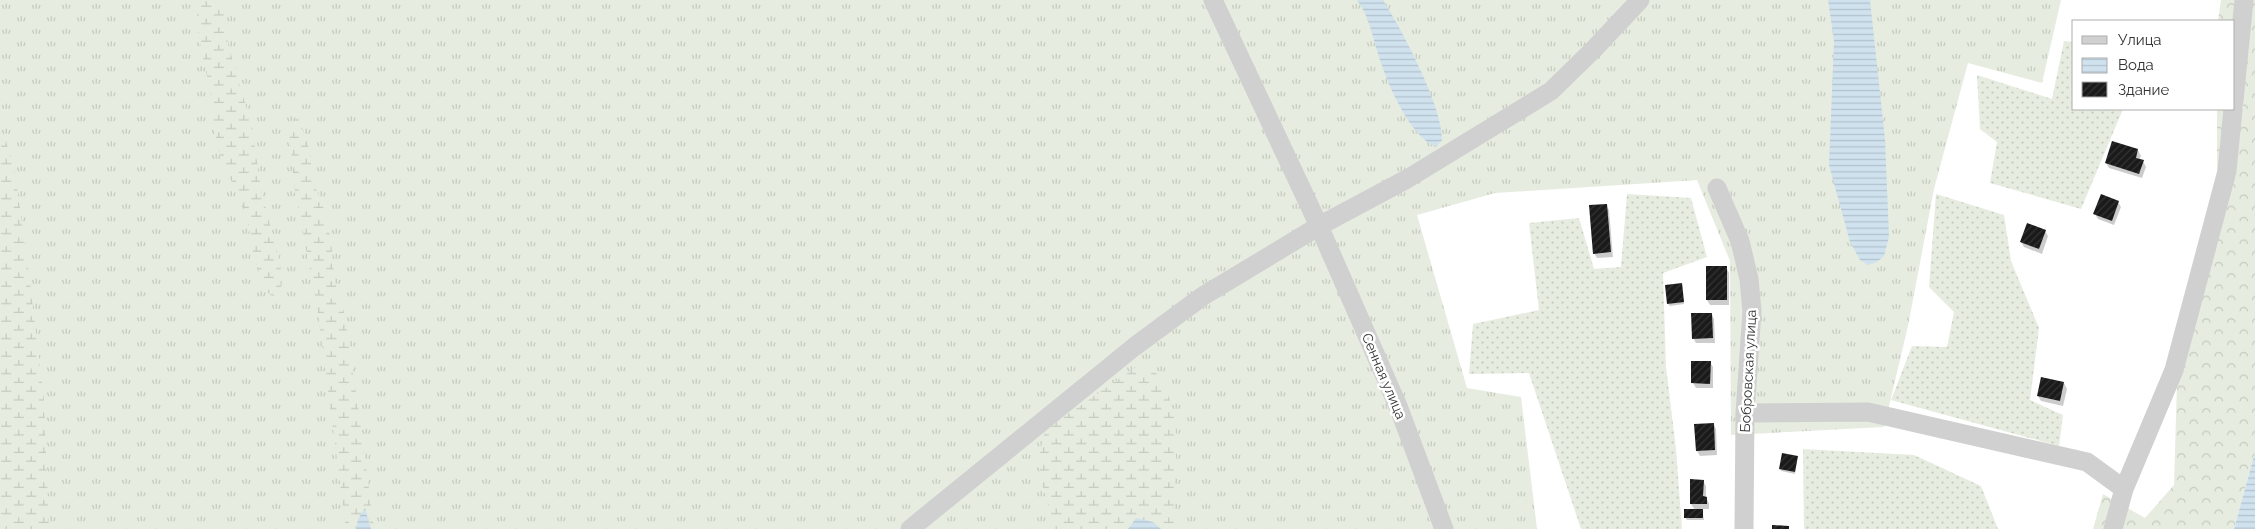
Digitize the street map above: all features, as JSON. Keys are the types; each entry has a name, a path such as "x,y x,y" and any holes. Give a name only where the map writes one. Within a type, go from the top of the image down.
{"street":[{"name":"Сенная улица","path":"1213,0 1318,226 1398,406 1444,529"},
{"path":"910,529 1134,347 1203,296 1318,226 1407,179 1551,91 1594,50 1640,0"},
{"path":"2235,91 2244,0"},
{"path":"2112,529 2124,489 2174,370 2227,172 2233,110"},
{"name":"Бобровская улица","path":"1717,188 1740,240 1749,280 1752,310 1745,413 1744,529"},
{"path":"1745,413 1868,412 2087,462 2124,489"}],"green space":[{"path":"0,0 2061,0 2042,83 1968,63 1934,189 1908,326 1884,427 1731,435 1730,261 1697,180 1495,193 1417,215 1467,388 1521,397 1537,529 0,529"},
{"path":"197,0 224,0 228,44 252,127 261,190 280,263 282,282 278,302 264,289 253,252 246,212 221,159 212,121 212,101 197,27"},
{"path":"2221,0 2255,0 2255,452 2234,529 2093,529 2103,494 2145,518 2174,485 2178,349 2217,176 2217,110 2235,110 2235,20 2218,20"},
{"path":"2064,41 2072,42 2072,110 2123,110 2081,209 1990,183 1997,142 1980,129 1977,75 2052,99"},
{"path":"298,114 309,149 314,185 322,202 331,239 334,278 344,312 374,529 371,529 369,516 358,519 356,529 346,529 317,306 295,192 289,131"},
{"path":"0,131 6,141 16,179 29,274 44,400 49,529 0,529"},
{"path":"1627,194 1691,198 1707,257 1663,273 1666,367 1676,449 1682,529 1581,529 1529,373 1469,374 1473,324 1539,310 1529,223 1579,218 1594,269 1621,267"},
{"path":"1936,194 2004,215 2011,261 2039,328 2030,400 2063,415 2059,446 1891,400 1912,346 1947,347 1954,312 1929,287"},
{"path":"1138,366 1157,374 1170,400 1174,417 1176,435 1175,529 1130,525 1128,529 1055,529 1044,491 1040,468 1042,443 1046,429"},
{"path":"1803,449 1914,455 1981,486 1998,529 1804,529"}],"water":[{"path":"1357,0 1383,0 1400,30 1420,69 1436,108 1441,126 1442,140 1436,147 1426,141 1416,131 1393,93 1367,19"},
{"path":"1828,0 1870,0 1885,139 1889,237 1884,256 1877,262 1868,265 1860,260 1850,242 1829,165 1834,41"},
{"path":"2255,452 2255,529 2234,529"},
{"path":"365,508 371,529 356,529 358,519"},
{"path":"1136,518 1153,522 1161,529 1128,529"}],"building":[{"path":"2112,141 2138,149 2136,158 2144,160 2139,174 2105,163"},
{"path":"2101,194 2119,201 2112,221 2093,214"},
{"path":"1607,204 1611,252 1593,254 1589,205"},
{"path":"2027,223 2046,230 2039,249 2020,242"},
{"path":"1706,266 1727,266 1727,300 1706,300"},
{"path":"1682,283 1684,302 1667,304 1665,285"},
{"path":"1691,313 1712,313 1713,338 1692,339"},
{"path":"1691,361 1711,361 1710,384 1691,383"},
{"path":"2041,377 2064,382 2060,401 2037,396"},
{"path":"1714,423 1715,450 1696,451 1694,424"},
{"path":"1782,453 1798,456 1795,472 1779,469"},
{"path":"1690,479 1704,480 1703,496 1707,497 1707,504 1690,504"},
{"path":"1684,509 1703,509 1703,518 1684,518"},
{"path":"1772,525 1789,526 1789,529 1772,529"}]}
